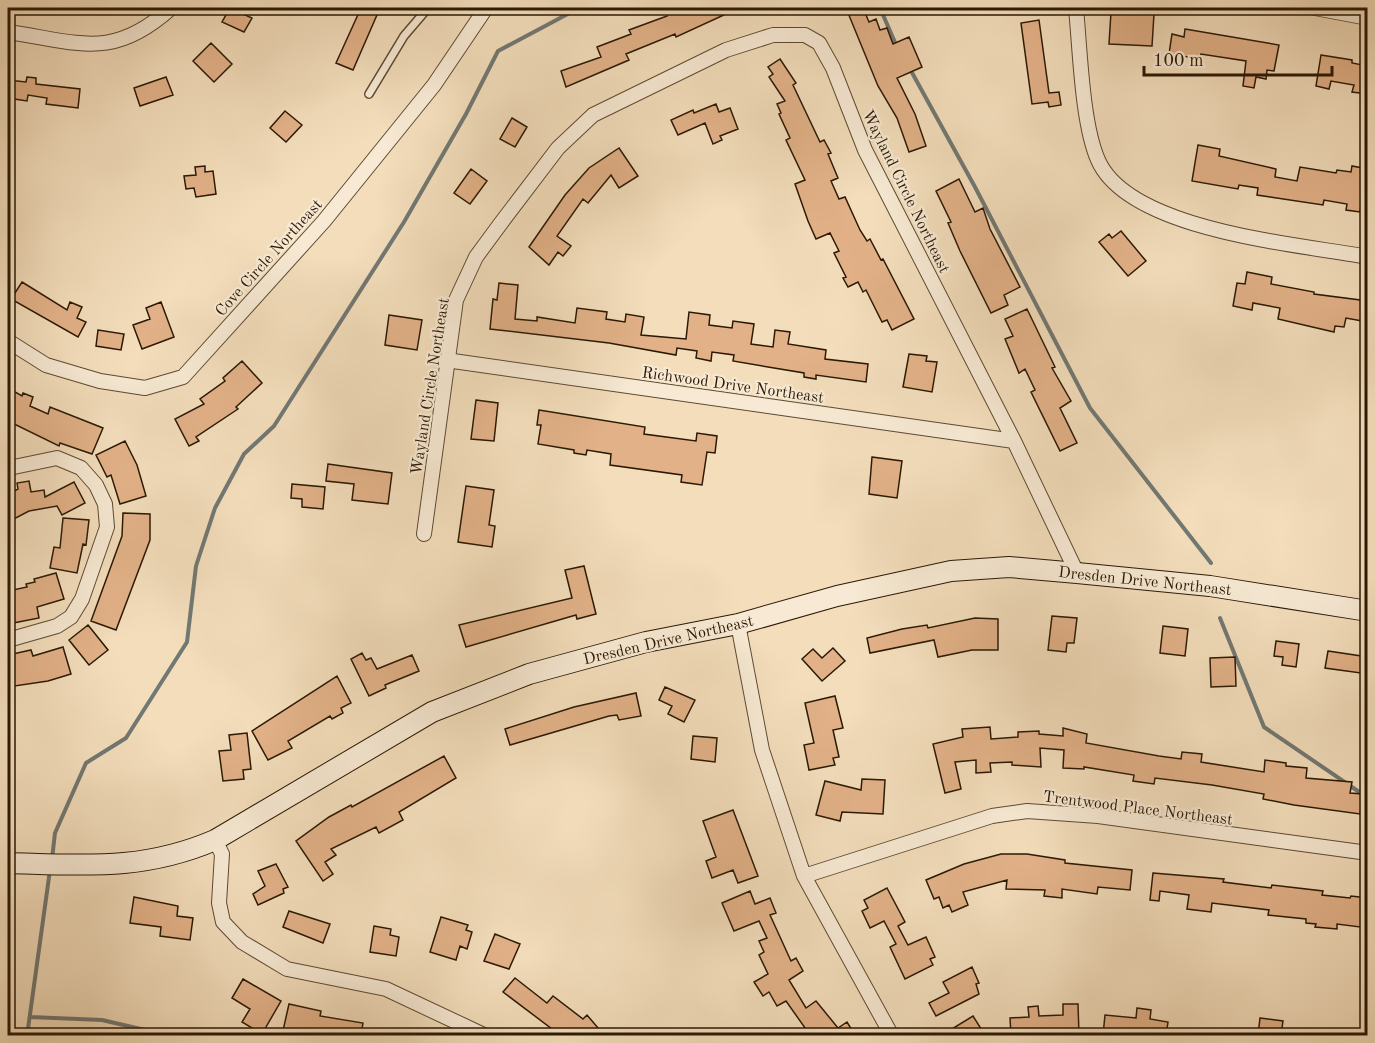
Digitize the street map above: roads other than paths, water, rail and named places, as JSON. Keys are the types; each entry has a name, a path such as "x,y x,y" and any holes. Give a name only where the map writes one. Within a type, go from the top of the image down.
{"street":[{"path":"8,32 87,45 120,41 148,28 171,8"},
{"name":"Cove Circle Northeast","path":"8,341 46,366 100,381 145,388 183,377 324,221 434,85 486,8"},
{"path":"1076,8 1089,129 1098,160 1109,178 1140,203 1177,220 1368,257"},
{"path":"1315,8 1368,18"},
{"name":"Wayland Circle Northeast","path":"424,534 456,300 476,257 558,148 593,115 726,50 772,35 804,35 819,43 833,68 865,150 1014,441 1077,573"},
{"name":"Richwood Drive Northeast","path":"446,360 1014,441"},
{"path":"8,467 57,458 81,468 96,485 105,504 108,527 82,600 71,617 57,626 8,640"},
{"name":"Dresden Drive Northeast","path":"8,863 134,864 184,853 215,840 432,712 528,674 646,642 738,624 837,597 951,571 1009,567 1077,573 1210,586 1368,611"},
{"path":"738,624 762,750 804,876 892,1035"},
{"name":"Trentwood Place Northeast","path":"804,876 992,816 1027,811 1098,816 1368,853"},
{"path":"215,840 222,854 219,903 223,922 242,942 287,969 386,989 486,1035"}],"lane":[{"path":"369,94 404,36 428,8"}],"waterway":[{"path":"52,859 55,833 86,763 126,738 187,642 196,566 215,508 244,454 274,426 404,222 466,114 498,51 579,8"},
{"path":"880,8 897,47"},
{"path":"910,69 975,187 1090,408 1211,563"},
{"path":"1220,618 1264,727 1368,798"},
{"path":"27,1036 50,870"},
{"path":"30,1017 102,1020 171,1036"}]}
